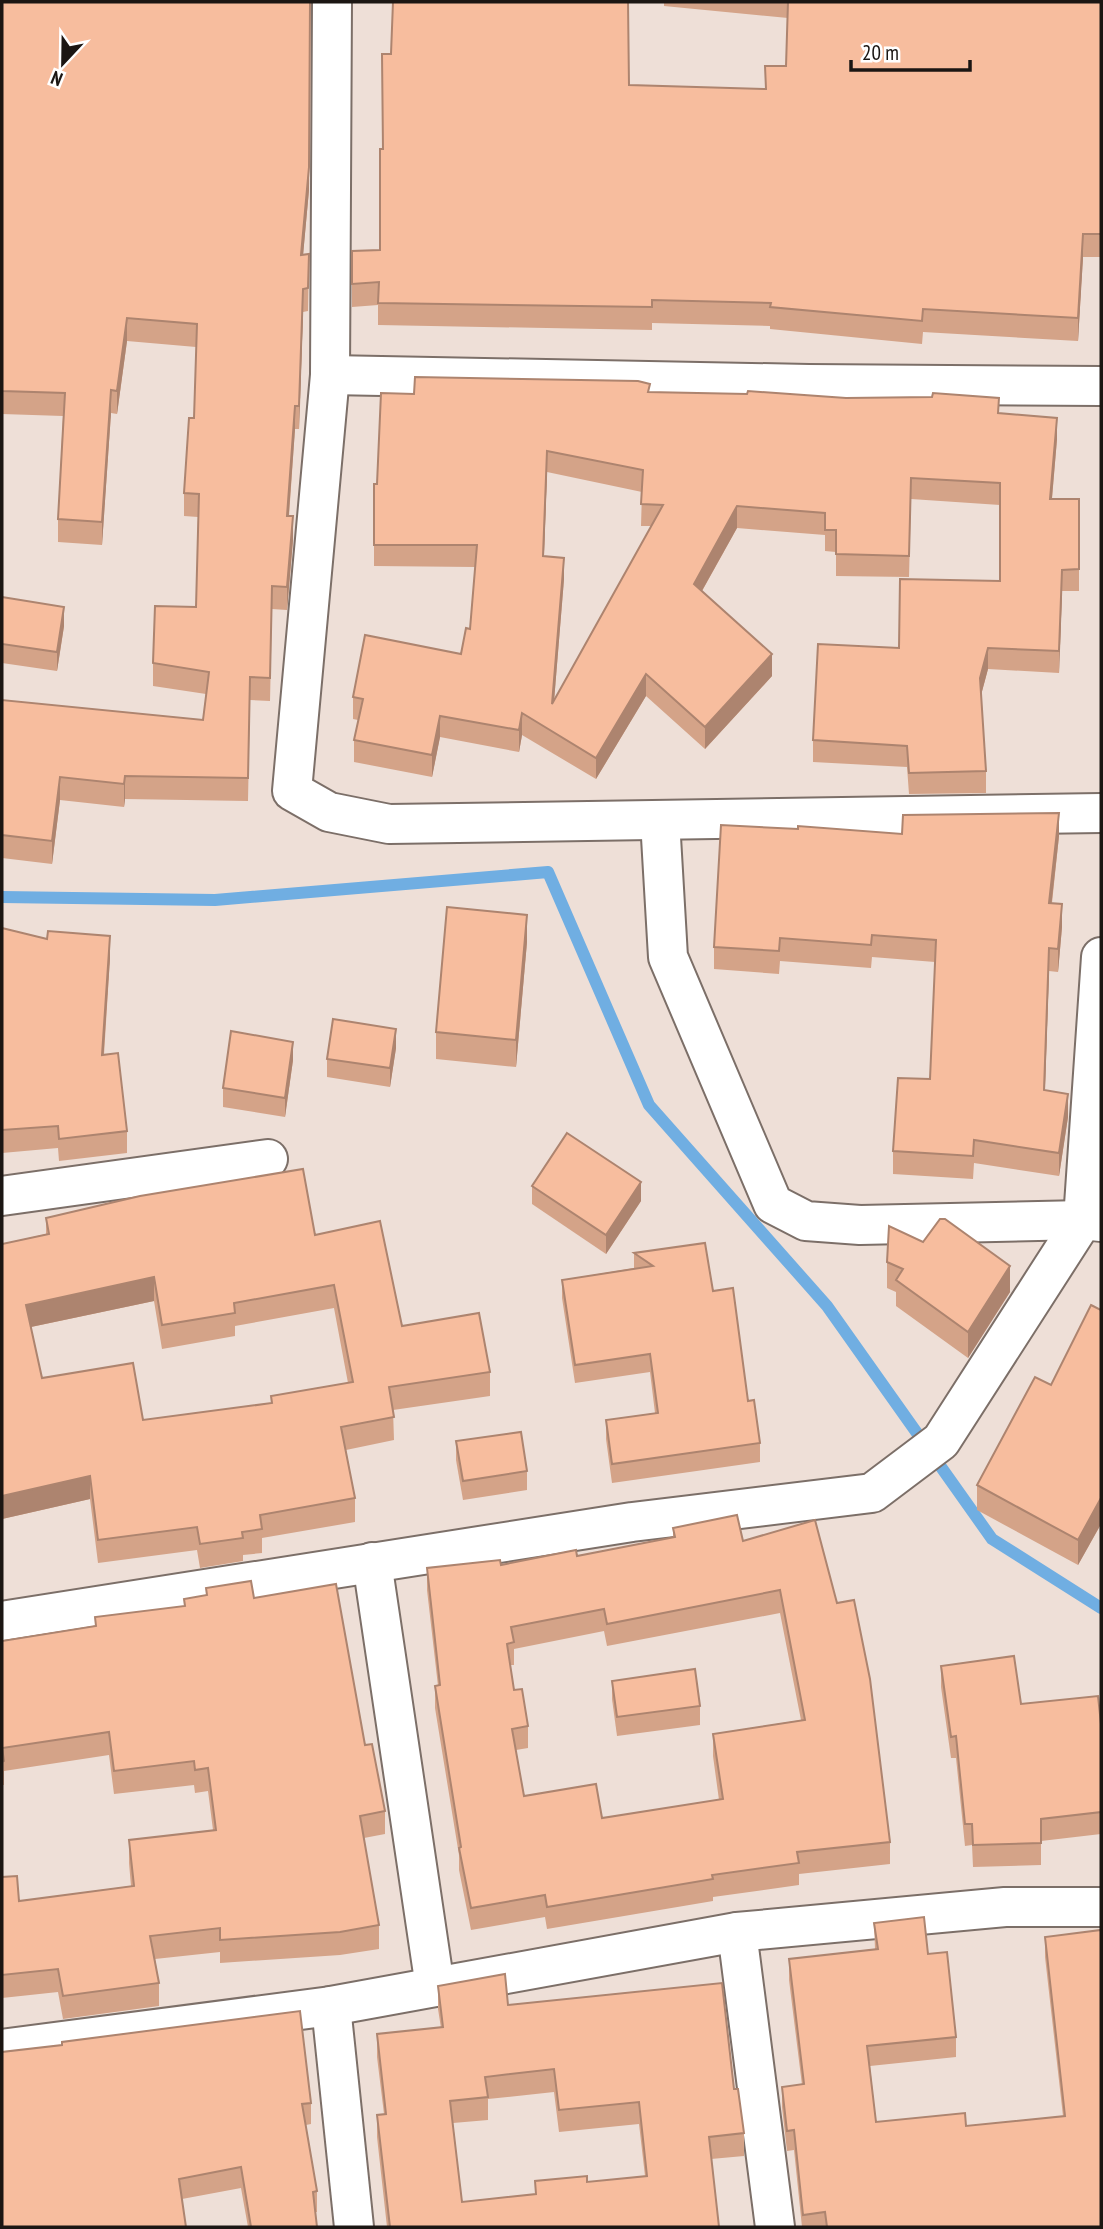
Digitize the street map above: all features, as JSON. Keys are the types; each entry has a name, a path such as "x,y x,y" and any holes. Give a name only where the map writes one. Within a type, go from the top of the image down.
{"street":[{"path":"332,2 330,375 292,790 329,812 389,824 1101,813"},
{"path":"330,375 796,384 1101,386"},
{"path":"660,820 668,957 774,1204 806,1221 860,1225 1092,1221"},
{"path":"2,1621 632,1522 872,1493 941,1441 1092,1221 1101,957"},
{"path":"2,1196 268,1159"},
{"path":"372,1562 435,1987"},
{"path":"2,2049 331,2006 737,1931 1005,1907 1101,1907"},
{"path":"737,1931 775,2227"},
{"path":"331,2006 354,2227"}],"building":[{"path":"2,2 310,2 309,167 301,255 309,254 308,288 303,289 299,406 295,406 287,516 293,516 287,587 272,586 270,678 250,677 248,778 125,776 124,784 60,777 52,841 2,835 2,700 203,720 209,672 153,663 155,606 196,607 199,494 184,493 189,418 194,418 197,324 127,318 117,391 111,390 102,522 58,519 65,393 2,391"},
{"path":"393,2 628,2 629,85 766,89 765,66 786,66 788,2 1101,2 1101,234 1083,234 1078,318 923,309 922,321 770,307 771,303 652,300 652,307 378,303 379,282 352,284 352,251 380,250 382,54 391,54"},
{"path":"415,377 638,381 650,384 648,392 747,394 748,391 846,398 932,397 933,393 999,398 998,413 1057,418 1050,499 1079,499 1079,569 1062,570 1059,651 988,648 980,678 986,771 909,773 907,746 813,740 818,644 899,648 900,579 1000,581 1000,483 911,478 909,556 836,554 836,530 825,530 825,513 737,506 694,584 772,654 705,727 646,674 596,758 522,713 519,730 440,716 432,755 354,740 363,699 353,697 365,635 461,654 466,628 470,629 477,545 374,545 374,484 377,484 381,393 414,394","holes":["547,451 643,470 641,504 663,505 552,704 564,558 543,556"]},
{"path":"2,597 64,607 57,652 2,644"},
{"path":"1059,813 1049,903 1062,904 1058,949 1049,948 1044,1090 1068,1094 1059,1153 974,1140 973,1156 893,1151 898,1078 930,1079 936,940 872,935 871,945 780,938 779,951 714,947 721,825 798,829 798,826 902,834 903,815"},
{"path":"447,907 527,915 516,1040 436,1032"},
{"path":"2,928 47,939 48,931 110,936 102,1055 118,1053 127,1131 59,1139 58,1126 2,1130"},
{"path":"333,1019 396,1029 390,1068 327,1059"},
{"path":"231,1031 293,1042 285,1098 223,1088"},
{"path":"567,1133 641,1182 606,1235 532,1186"},
{"path":"303,1169 315,1235 380,1221 402,1326 479,1313 490,1372 389,1387 394,1417 341,1427 355,1498 260,1515 262,1529 242,1532 243,1538 200,1544 197,1527 98,1540 90,1476 2,1496 2,1244 49,1234 46,1218 140,1196","holes":["154,1277 162,1325 235,1313 234,1303 334,1285 353,1382 271,1396 272,1403 143,1420 133,1363 42,1378 26,1305"]},
{"path":"940,1219 945,1219 1010,1266 968,1332 896,1280 903,1269 887,1262 889,1226 923,1242"},
{"path":"705,1243 713,1291 733,1288 748,1401 754,1400 760,1443 612,1464 606,1420 658,1413 650,1354 575,1365 562,1280 653,1266 634,1253"},
{"path":"1091,1305 1101,1310 1101,1498 1078,1540 977,1485 1035,1377 1051,1385"},
{"path":"521,1432 527,1471 463,1481 456,1441"},
{"path":"737,1515 743,1541 815,1520 837,1603 854,1600 870,1679 890,1842 797,1852 799,1863 712,1875 713,1879 547,1907 545,1895 471,1908 459,1848 461,1847 435,1686 440,1685 427,1568 500,1560 501,1565 576,1550 577,1556 675,1537 673,1528","holes":["780,1590 805,1720 713,1734 723,1799 602,1818 596,1784 524,1796 512,1729 528,1726 522,1689 514,1690 507,1644 514,1642 511,1627 604,1609 607,1624"]},
{"path":"251,1581 254,1598 336,1584 365,1745 372,1744 385,1811 360,1816 379,1925 340,1932 220,1940 220,1928 150,1936 159,1983 63,1996 58,1969 2,1975 2,1877 17,1876 19,1901 134,1886 129,1840 216,1830 208,1768 195,1770 194,1761 114,1771 109,1732 2,1748 2,1641 96,1626 95,1617 185,1606 184,1599 207,1595 206,1588"},
{"path":"1014,1656 1021,1704 1098,1696 1101,1724 1101,1812 1041,1819 1041,1843 973,1845 972,1824 965,1824 956,1736 951,1737 941,1666"},
{"path":"695,1669 700,1706 617,1717 612,1681"},
{"path":"924,1917 928,1954 947,1952 956,2037 867,2046 876,2122 965,2113 966,2126 1065,2116 1045,1937 1101,1930 1101,2227 827,2227 825,2212 803,2215 794,2130 787,2131 782,2087 804,2084 789,1959 878,1949 874,1923"},
{"path":"505,1974 508,2005 722,1983 734,2089 738,2089 744,2133 709,2137 719,2227 390,2227 377,2115 386,2114 377,2034 443,2027 438,1986","holes":["554,2069 559,2110 639,2102 647,2176 587,2182 587,2176 535,2181 536,2194 462,2202 450,2101 488,2097 485,2077"]},
{"path":"300,2011 311,2103 302,2104 317,2191 313,2192 317,2227 251,2227 241,2167 179,2179 186,2227 2,2227 2,2052"}],"waterway":[{"path":"2,897 215,900 548,872 649,1105 827,1306 992,1539 1101,1608"}]}
